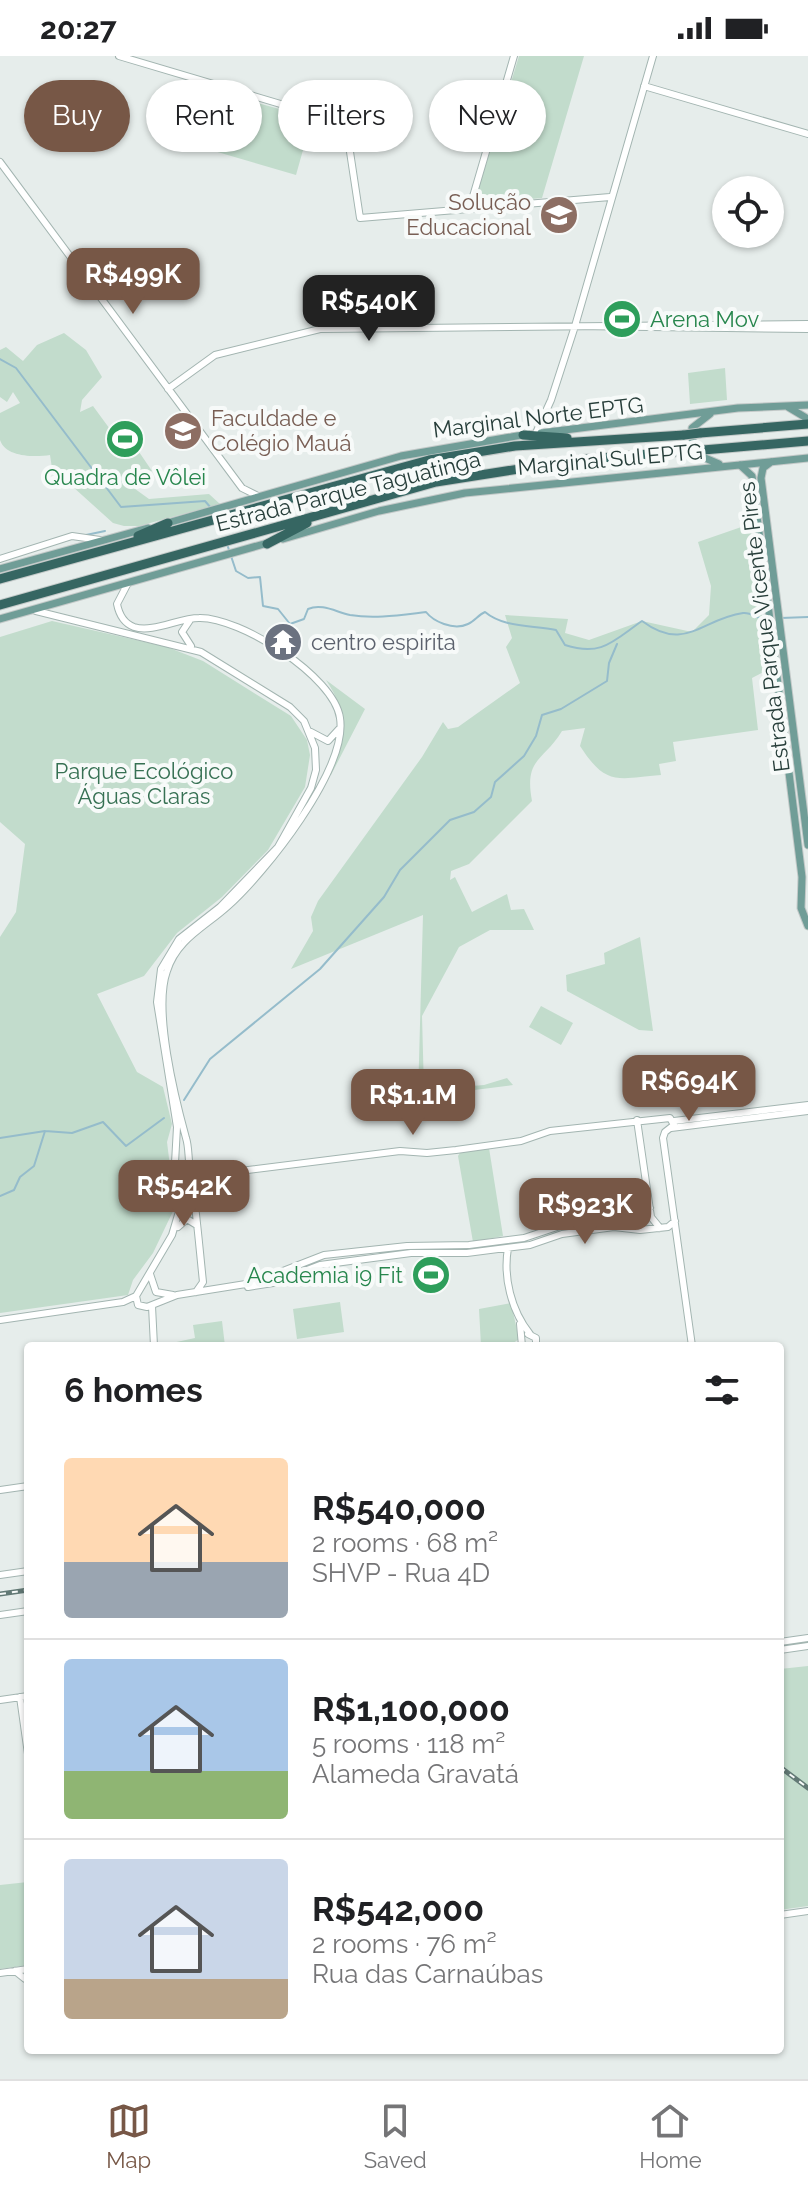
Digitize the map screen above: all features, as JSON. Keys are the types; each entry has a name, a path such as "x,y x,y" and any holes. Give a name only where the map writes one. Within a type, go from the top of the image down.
{"highway":[{"name":"Estrada Parque Taguatinga","path":"0,579 104,545 214,522 429,460 515,446 684,435 807,420"},
{"path":"523,435 599,440"},
{"name":"Estrada Parque Taguatinga","path":"0,605 217,542 472,476 576,460 807,442"},
{"path":"267,544 324,515"},
{"path":"104,545 168,523"}],"main road":[{"name":"Marginal Norte EPTG","path":"168,523 412,453 536,433 808,402"},
{"path":"782,405 807,420"},
{"path":"719,410 695,424 691,438 698,455 725,465"},
{"path":"779,459 801,452 807,442"},
{"name":"Marginal Sul EPTG","path":"0,619 379,511 465,493 808,458"},
{"name":"Estrada Parque Vicente Pires","path":"779,459 766,465 761,478 808,845"},
{"name":"Estrada Parque Vicente Pires","path":"734,465 747,469 752,476 805,894 801,908 808,927"},
{"path":"0,569 104,545"},
{"path":"778,700 786,697 789,700"}],"street":[{"path":"119,56 341,122 347,132 356,212 360,218 610,197"},
{"path":"469,210 514,56"},
{"path":"536,433 547,410 575,326 653,56"},
{"path":"644,86 808,134"},
{"path":"0,162 242,488 243,495 235,504"},
{"path":"168,389 215,355 320,329 808,326"},
{"path":"547,410 546,424 555,432"},
{"path":"242,488 260,496"},
{"path":"0,559 75,536 104,545"},
{"path":"128,583 117,604 121,617 128,624 147,628 197,618 242,628 322,683 333,697 341,726 335,753 282,850 227,907 183,942 166,971 162,1003 173,1086 186,1139 203,1282 207,1287 219,1289"},
{"path":"24,613 43,610 201,652"},
{"path":"197,618 188,621 182,632 187,643 290,707 309,729 328,741 341,726"},
{"path":"194,1199 192,1211 185,1213 175,1163 177,1127 157,1002 161,969 179,939 231,896 286,835 314,780 315,748 309,729"},
{"path":"691,1342 663,1138 671,1126 808,1108"},
{"path":"191,1177 390,1152 427,1153 484,1147 521,1141 545,1131 637,1120 666,1118 671,1126"},
{"path":"637,1120 652,1219 676,1232"},
{"path":"175,1163 180,1145 188,1161"},
{"path":"0,1320 123,1302 136,1296 172,1235 179,1215 179,1191"},
{"path":"123,1302 152,1306 177,1295 267,1285 344,1258 419,1245 469,1245 524,1238 641,1215 650,1208"},
{"path":"641,1215 646,1221 643,1230"},
{"path":"172,1235 187,1219 194,1220 198,1232"},
{"path":"344,1258 500,1249 579,1227 643,1230 664,1227 675,1221"},
{"path":"508,1248 506,1259 511,1295 520,1321 522,1342"},
{"path":"500,1249 506,1259"},
{"path":"150,1274 156,1292 177,1295"},
{"path":"196,1292 203,1282"},
{"path":"136,1296 150,1321"},
{"path":"152,1306 150,1321 153,1342"},
{"path":"520,1321 536,1338 536,1342"},
{"path":"522,1338 530,1334"},
{"path":"0,1490 24,1487"},
{"path":"0,1575 24,1572"},
{"path":"0,1615 24,1612"},
{"path":"784,1641 808,1638"},
{"path":"784,1649 808,1646"},
{"path":"0,1700 24,1697"},
{"path":"784,1914 808,1911"},
{"path":"0,1973 15,1971 24,1974"}],"green space":[{"path":"519,56 584,56 542,198 480,204 476,197 490,152 546,152 546,80 512,80"},
{"path":"262,104 278,109 278,152 302,152 296,175 217,152 262,152"},
{"path":"64,333 86,350 102,377 82,400 80,412 93,406 126,451 135,446 152,471 131,486 149,499 209,494 220,504 139,526 124,526 113,523 52,468 50,455 22,455 3,446 0,440 0,413 20,403 13,392 7,402 0,397 0,350 6,347 23,361 37,345"},
{"path":"725,368 727,400 690,404 688,373"},
{"path":"750,524 769,669 752,678 758,730 673,742 676,761 659,764 661,775 622,778 605,774 589,759 580,746 585,728 562,731 533,768 530,787 532,801 469,864 451,871 450,880 455,877 472,912 507,894 511,910 524,909 534,930 490,930 459,947 422,1016 424,1090 484,1085 507,1078 513,1085 443,1094 444,1099 424,1102 424,1096 418,1097 423,915 291,969 313,931 311,917 318,901 422,757 443,722 448,729 458,727 520,683 506,647 512,638 505,615 568,619 565,633 589,640 642,621 692,632 709,615 711,586 698,542"},
{"name":"Parque Ecológico Águas Claras","path":"52,621 167,647 203,661 291,716 307,740 310,755 305,787 268,850 222,897 177,933 144,976 97,994 137,1072 163,1087 172,1124 167,1142 175,1207 153,1253 133,1280 128,1295 0,1313 0,937 16,912 25,844 0,822 0,637"},
{"path":"326,680 365,709 331,775 328,773 339,748 342,726 339,704"},
{"path":"640,937 653,1031 639,1030 567,991 566,975 605,964 604,953"},
{"path":"541,1006 573,1023 561,1045 529,1027"},
{"path":"489,1148 503,1236 473,1242 458,1156 461,1151"},
{"path":"340,1302 344,1332 297,1339 293,1309"},
{"path":"511,1303 519,1339 515,1342 481,1342 479,1309"},
{"path":"222,1321 225,1342 176,1342 195,1338 193,1325"},
{"path":"808,1666 808,1906 784,1909 784,1669"},
{"path":"24,1882 24,1966 0,1969 0,1885"}],"waterway":[{"path":"0,359 16,368 121,507 205,501 211,508"},
{"path":"86,535 105,531"},
{"path":"227,544 236,571 248,578 260,577 263,606 278,609 290,624 304,619 308,609 318,607 369,617 426,612 438,622 450,626 468,624 485,612 501,621 556,630 565,645 589,649 615,641 642,621 657,630 682,634 743,613 767,619"},
{"path":"781,618 808,617"},
{"path":"184,1100 210,1059 320,969 384,897 400,870 450,820 474,812 491,797 495,782 524,756 536,736 542,715 561,709 607,681 609,663 617,644"},
{"path":"0,1196 14,1190 20,1177 34,1166 45,1131 72,1133 103,1122 126,1146 164,1118"},
{"path":"0,1138 45,1131"}],"railway":[{"path":"0,1594 24,1591"},
{"path":"784,1770 808,1788"}],"place":[{"name":"Solução Educacional","path":"559,215"},
{"name":"Arena Mov","path":"622,319"},
{"name":"Faculdade e Colégio Mauá","path":"183,431"},
{"name":"Quadra de Vôlei","path":"125,439"},
{"name":"centro espirita","path":"283,642"},
{"name":"Academia i9 Fit","path":"431,1275"}]}
